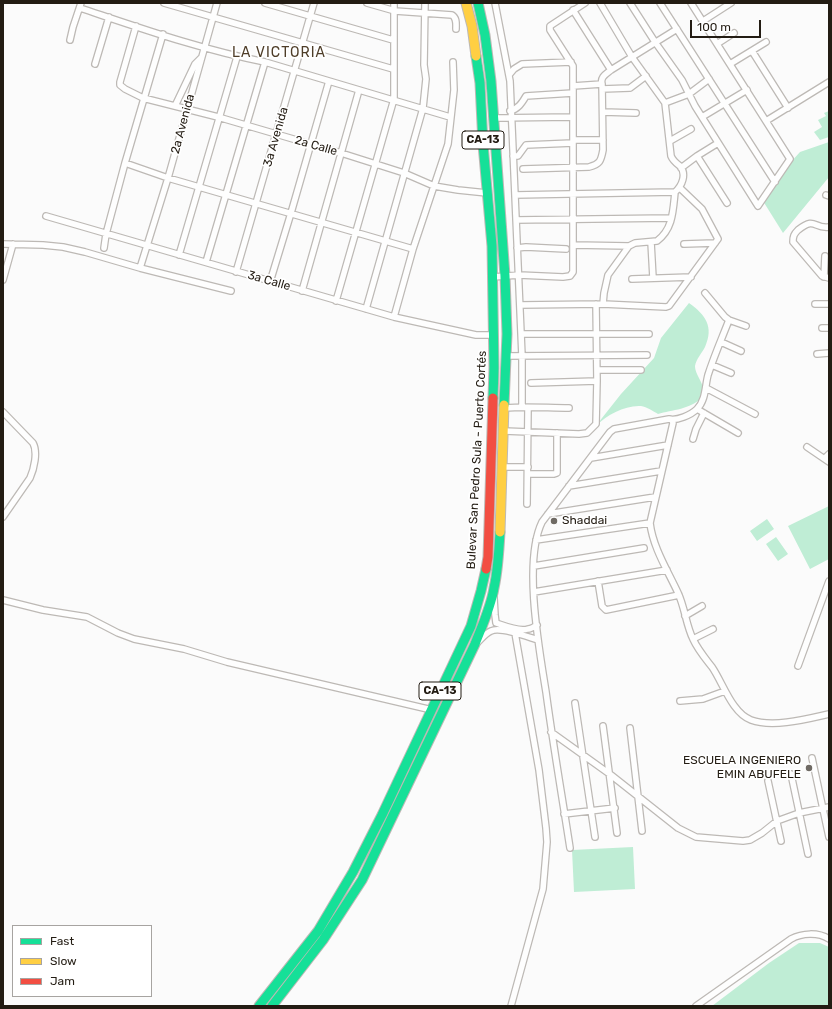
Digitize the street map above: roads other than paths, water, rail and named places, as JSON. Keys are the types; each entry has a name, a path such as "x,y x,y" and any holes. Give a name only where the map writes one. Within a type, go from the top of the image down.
{"highway":[{"name":"Bulevar San Pedro Sula - Puerto Cortés","path":"259,1006 318,931 370,841 471,626 481,591 488,557 494,335 493,277 480,83 472,26 466,3"},
{"name":"Bulevar San Pedro Sula - Puerto Cortés","path":"272,1006 323,940 362,880 475,644 494,589 499,550 507,334 505,276 494,118 485,35 478,3"},
{"path":"429,741 424,745 420,745 433,716 432,710"},
{"path":"412,752 417,747 420,748 420,752 411,770 412,776"}],"street":[{"path":"164,3 393,69"},
{"name":"2a Avenida","path":"140,268 168,178 217,3"},
{"path":"265,3 393,40"},
{"name":"3a Avenida","path":"236,272 314,3"},
{"path":"367,3 394,11 452,15 455,18 456,29"},
{"path":"336,301 394,99 394,3"},
{"path":"366,309 423,108 426,79 424,65 425,3"},
{"path":"495,3 509,75 519,275 522,407"},
{"path":"493,277 519,275 563,277 570,276 573,272 573,66 550,30 550,26 585,3"},
{"path":"515,195 675,192 680,188 683,173 681,168 672,160 665,103 632,57 600,3"},
{"path":"630,3 682,80 702,117 757,206 760,205 790,159 691,3"},
{"path":"660,3 775,182"},
{"path":"703,21 731,3"},
{"path":"70,40 81,5 109,18 237,57 265,62 394,99 450,117"},
{"path":"574,10 611,70"},
{"path":"95,64 109,18"},
{"name":"2a Calle","path":"136,26 120,82 125,90 143,98 218,117 341,153 404,173 434,186 487,193"},
{"path":"523,169 573,168 596,165 601,160 603,150 602,78 611,70 677,29"},
{"path":"718,44 734,33"},
{"path":"104,248 106,234 125,163 163,34"},
{"path":"730,64 766,42"},
{"path":"752,51 788,108"},
{"path":"179,255 218,117 237,57"},
{"path":"175,106 195,64 201,58"},
{"path":"206,262 265,62"},
{"path":"394,317 413,249 448,144 454,90 453,62"},
{"path":"509,75 514,69 522,64 571,62"},
{"path":"573,86 630,88 646,76"},
{"path":"665,103 689,94 709,79"},
{"path":"270,282 329,81"},
{"path":"766,121 829,82"},
{"path":"302,291 360,90"},
{"path":"702,117 746,90"},
{"path":"510,111 515,110 526,96 573,93"},
{"path":"603,112 636,113"},
{"path":"494,118 573,117"},
{"path":"670,142 691,129"},
{"path":"513,156 518,156 526,144 603,140"},
{"path":"681,168 718,143"},
{"path":"697,156 727,203"},
{"path":"125,163 168,178 413,249"},
{"path":"520,305 603,304 669,306 718,239 702,209 680,188"},
{"path":"573,246 629,246 657,241 668,229 675,192"},
{"name":"3a Calle","path":"46,216 394,317 476,335 494,335"},
{"path":"516,220 671,218"},
{"path":"826,277 793,242 793,237 795,233 806,224 812,223 826,228 829,227"},
{"path":"651,242 653,278"},
{"path":"3,244 63,247 231,291"},
{"path":"3,280 13,244"},
{"path":"684,244 715,244"},
{"path":"603,304 608,275 629,246"},
{"path":"517,248 566,249"},
{"path":"825,256 826,277"},
{"path":"632,279 691,277"},
{"path":"705,293 725,317 746,326"},
{"path":"504,431 529,433 587,433 596,424 596,304"},
{"path":"815,304 829,304"},
{"path":"570,848 538,640 534,592 534,566 536,540 540,526 610,432 614,429 669,419 672,420 685,416 697,409 703,398 708,376 729,320"},
{"path":"822,328 829,328"},
{"path":"521,334 649,334"},
{"path":"721,342 741,351"},
{"path":"817,354 829,353"},
{"path":"506,356 647,355"},
{"path":"712,365 731,373"},
{"path":"597,370 641,370"},
{"path":"531,383 597,381"},
{"path":"706,388 755,414"},
{"path":"505,408 569,408"},
{"path":"527,504 529,433 528,408"},
{"path":"697,409 738,433"},
{"path":"3,412 35,448 30,478 3,517"},
{"path":"693,439 704,413"},
{"path":"672,420 673,423 650,523 653,539 679,595 693,639 701,654 712,667 725,691 738,710 744,716 752,720 776,723 829,714"},
{"path":"528,474 557,473 557,433"},
{"path":"591,458 668,445"},
{"path":"807,447 828,458"},
{"path":"503,467 528,467"},
{"path":"569,486 661,472"},
{"path":"548,514 655,497"},
{"path":"536,540 650,523"},
{"path":"534,566 644,548"},
{"path":"534,592 667,570"},
{"path":"598,581 602,606 606,610 679,595"},
{"path":"798,666 829,581"},
{"path":"494,589 494,615 496,623 522,630 527,630 537,625"},
{"path":"3,600 43,610 87,617 118,633 134,639 184,649 227,662 432,710"},
{"path":"685,616 702,606"},
{"path":"693,639 713,629"},
{"path":"475,644 490,631 494,630 515,633 538,640"},
{"path":"511,1006 543,889 547,842 539,770 515,633"},
{"path":"680,701 703,699 725,691"},
{"path":"575,703 595,837"},
{"path":"603,726 618,833"},
{"path":"630,728 642,831"},
{"path":"552,732 611,775 678,828 696,837 742,841 750,840 777,821 799,813 829,807"},
{"path":"812,758 829,837"},
{"path":"790,774 808,854"},
{"path":"768,781 781,841"},
{"path":"564,814 614,808"},
{"path":"696,1006 798,935 816,935 829,939"}],"place":[{"name":"Shaddai","path":"554,521"},
{"name":"ESCUELA INGENIERO EMIN ABUFELE","path":"809,768"}],"district":[{"name":"LA VICTORIA","path":"279,53"}]}
